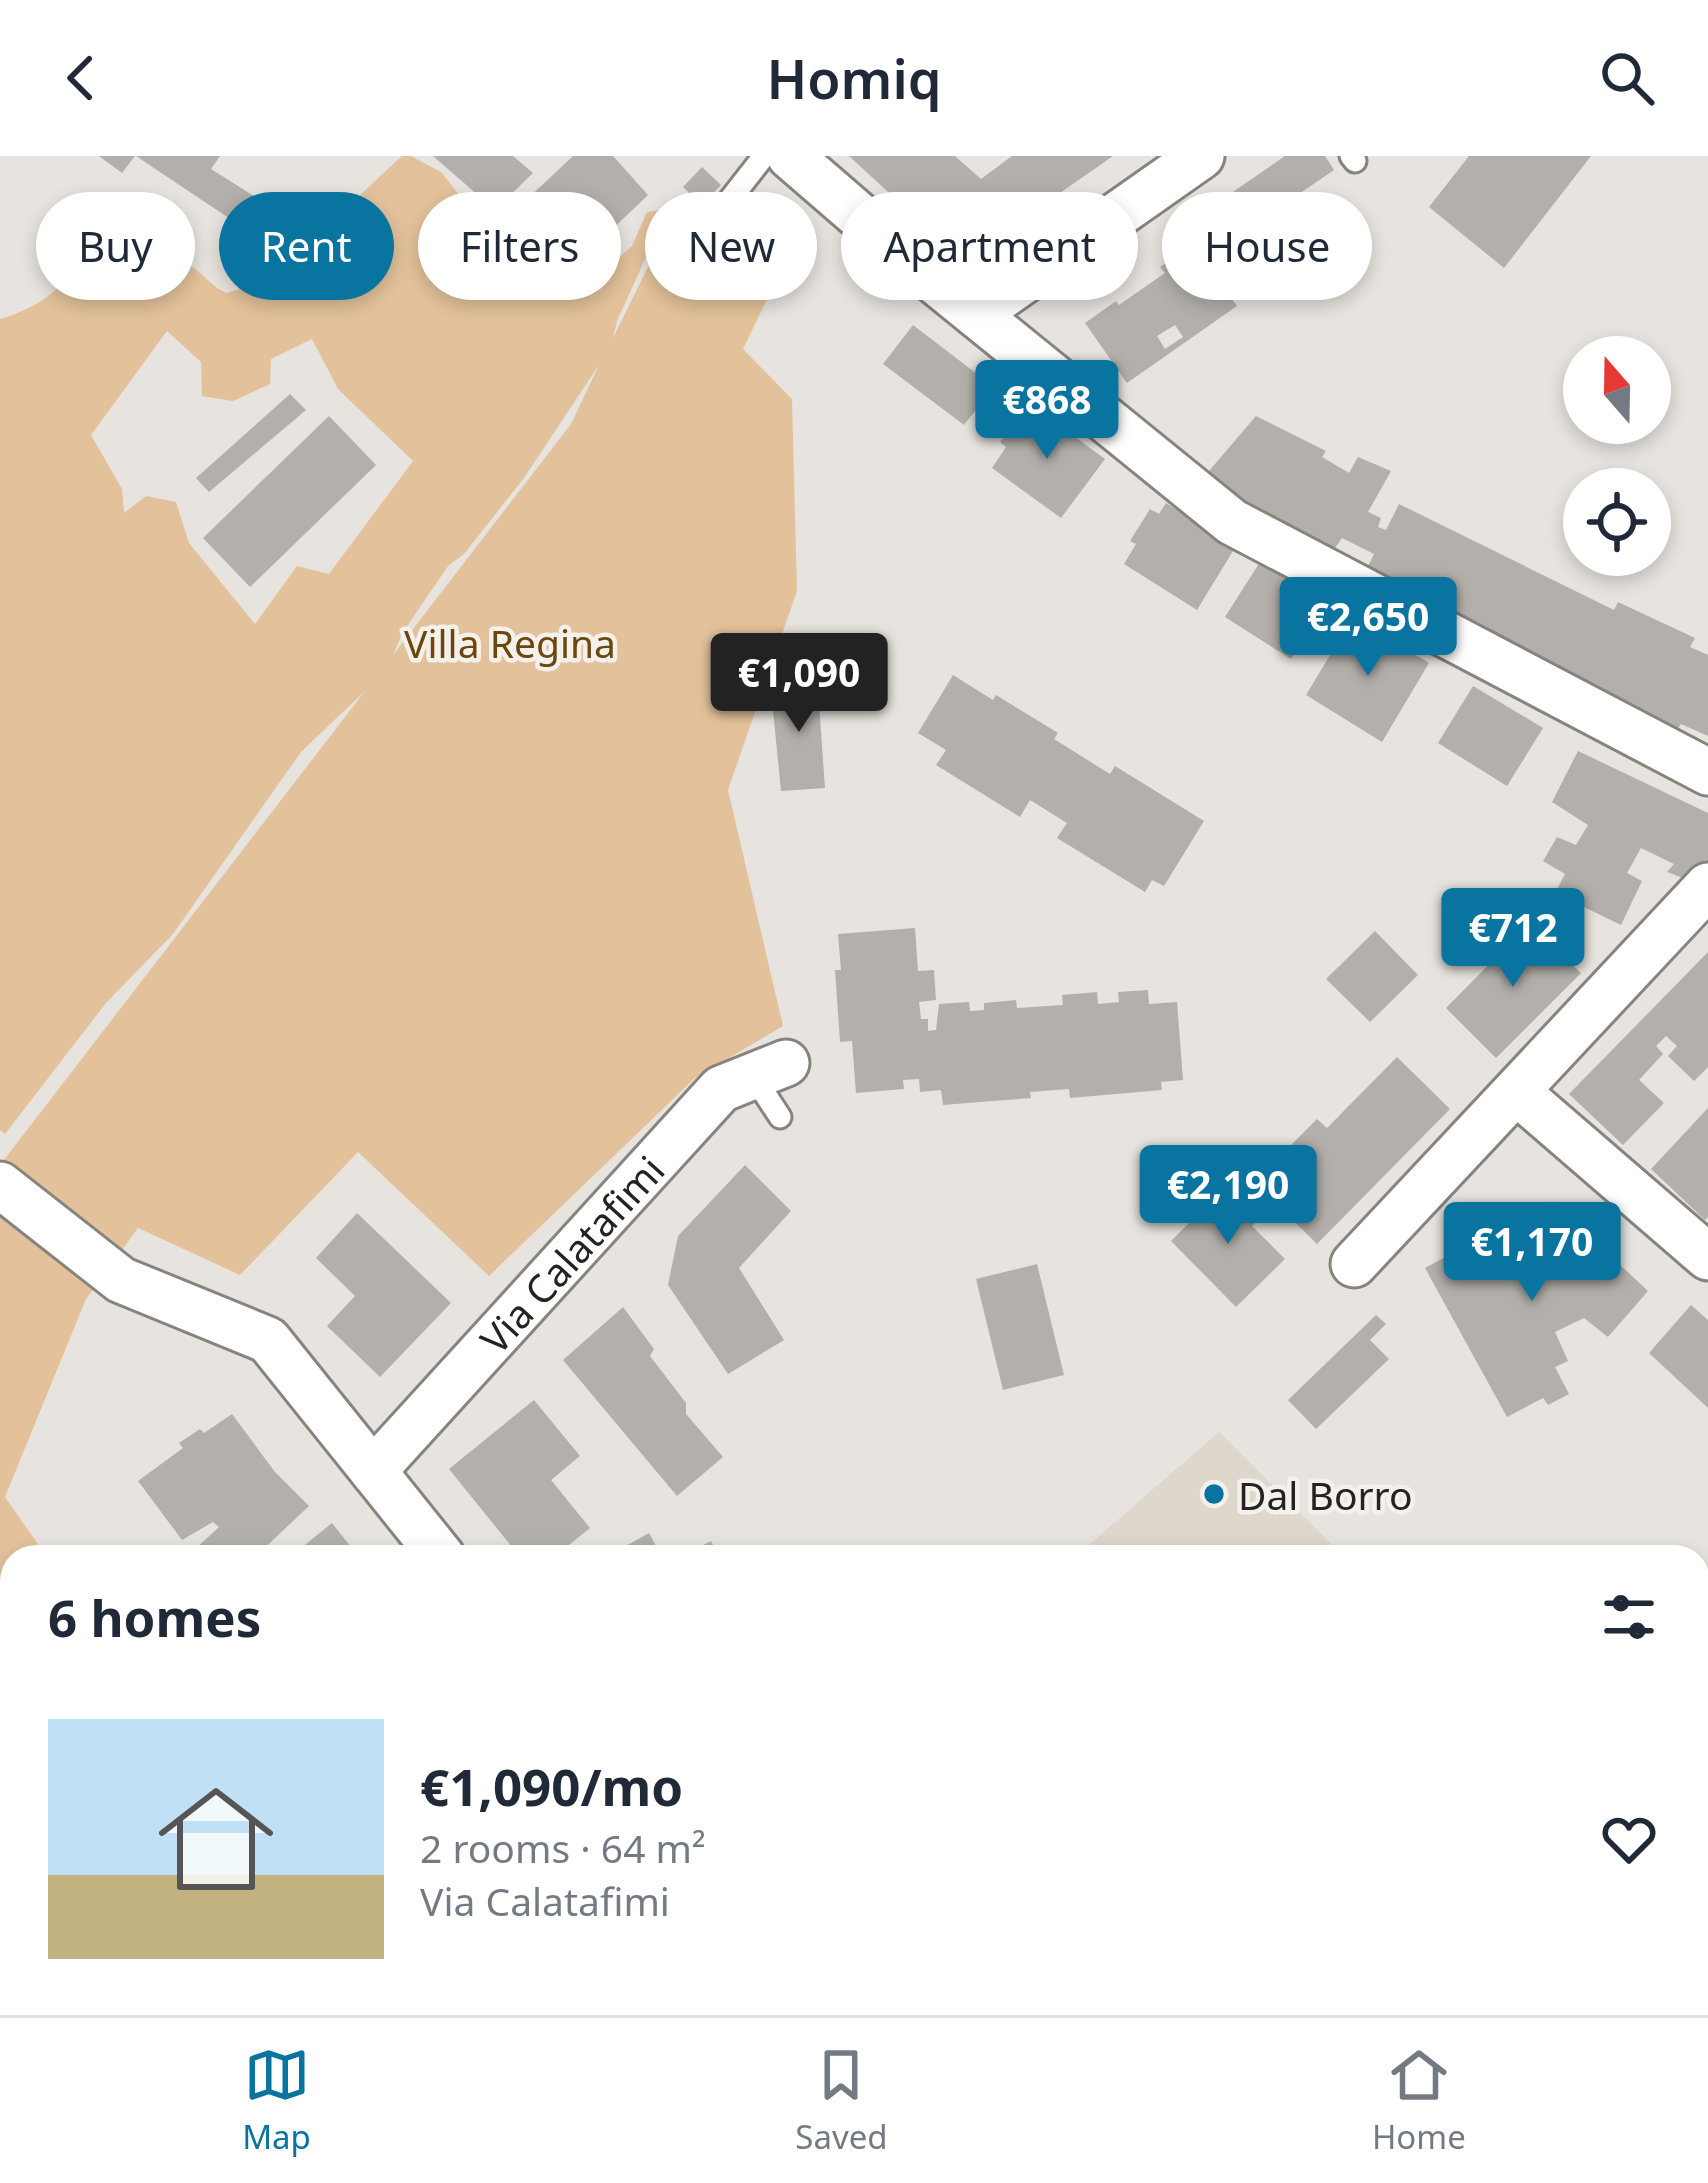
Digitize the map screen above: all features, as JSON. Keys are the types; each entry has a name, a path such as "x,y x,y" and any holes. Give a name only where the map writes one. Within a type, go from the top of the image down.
{"street":[{"path":"790,156 1232,522 1708,772"},
{"path":"976,314 1202,156"},
{"path":"1354,1264 1708,886"},
{"name":"Via Calatafimi","path":"374,1471 721,1089 770,1070"},
{"path":"1516,1092 1708,1257"},
{"path":"0,1185 122,1280 268,1340 433,1545"}],"lane":[{"path":"736,192 764,156"},
{"path":"770,1070 780,1118"}],"shaded area":[{"name":"Dal Borro","path":"1219,1432 1332,1545 1089,1545"}],"green space":[{"name":"Villa Regina","path":"402,156 411,156 441,172 457,192 418,192 418,300 621,300 621,256 632,246 645,217 645,260 613,338 645,273 645,300 767,300 743,349 792,399 797,591 728,790 783,1026 695,1078 489,1276 358,1152 240,1275 138,1228 86,1299 5,1497 39,1545 0,1545 0,1165 365,691 301,752 173,934 106,1003 5,1134 0,1130 0,319 41,300 195,300 195,269 217,288 219,300 394,300 394,192 363,192","holes":["167,331 201,362 202,396 233,401 270,384 271,359 312,339 338,389 413,461 329,574 297,566 255,624 189,543 176,502 146,496 124,513 122,489 91,435","599,365 571,424 393,655 448,566 464,554 524,478"]}],"building":[{"path":"99,156 135,156 122,173"},
{"path":"136,156 220,156 211,169 247,192 219,192 219,212"},
{"path":"433,156 513,156 533,173 513,192 474,192"},
{"path":"573,156 613,156 645,192 621,221 621,192 535,192"},
{"path":"849,156 955,156 981,179 1012,156 1113,156 1061,192 888,192"},
{"path":"1285,156 1325,156 1334,170 1302,192 1233,192"},
{"path":"1469,156 1591,156 1504,268 1429,207"},
{"path":"702,167 721,185 714,192 688,192 683,187"},
{"path":"1162,275 1162,300 1233,300 1237,306 1127,383 1085,323 1116,301 1119,305 1138,300 1138,292","holes":["1175,325 1183,337 1165,349 1157,336"]},
{"path":"913,325 994,387 964,425 883,364"},
{"path":"290,394 306,410 209,492 196,478"},
{"path":"1037,409 1105,459 1061,518 992,468 1006,447 1000,442 1023,412 1030,417"},
{"path":"329,416 376,465 250,587 203,538"},
{"path":"1256,416 1326,451 1322,457 1349,473 1358,457 1391,471 1368,512 1381,518 1378,527 1386,530 1399,504 1614,610 1618,602 1695,638 1690,647 1708,655 1708,736 1681,724 1678,729 1555,671 1365,572 1374,554 1342,538 1335,548 1250,511 1209,471"},
{"path":"1166,503 1236,546 1197,610 1124,564 1136,544 1130,541 1150,509 1159,514"},
{"path":"1260,562 1326,605 1291,659 1225,617"},
{"path":"1353,617 1429,663 1382,742 1306,695"},
{"path":"817,675 825,788 781,791 771,690"},
{"path":"953,675 1058,733 1054,739 1110,774 1115,766 1204,821 1164,886 1152,880 1145,892 1057,838 1067,823 1030,800 1020,817 936,765 946,750 918,733"},
{"path":"1473,686 1543,728 1507,786 1438,743"},
{"path":"1578,751 1708,813 1708,863 1691,881 1667,872 1674,864 1641,848 1627,873 1642,881 1621,925 1555,893 1565,874 1543,861 1557,837 1576,845 1588,825 1552,802"},
{"path":"1530,923 1581,973 1496,1058 1446,1008"},
{"path":"915,928 918,971 934,970 936,1000 919,1002 928,1031 936,1030 939,1004 969,1002 970,1011 984,1010 984,1003 1016,1000 1017,1008 1063,1005 1062,995 1097,992 1098,1004 1119,1002 1118,992 1148,990 1149,1004 1177,1002 1183,1080 1161,1082 1162,1090 1070,1098 1069,1089 1030,1092 1031,1098 943,1105 941,1090 920,1092 919,1079 903,1080 904,1089 856,1093 852,1041 840,1042 835,970 841,970 838,934"},
{"path":"1375,931 1418,975 1370,1022 1326,979"},
{"path":"1708,952 1708,1067 1694,1081 1668,1056 1677,1046 1666,1036 1656,1046 1663,1054 1639,1080 1664,1103 1623,1145 1569,1094"},
{"path":"1397,1057 1450,1109 1317,1244 1254,1182 1317,1119 1327,1128"},
{"path":"1708,1108 1708,1217 1705,1220 1651,1169"},
{"path":"745,1165 791,1211 739,1268 784,1340 728,1374 668,1285 678,1236"},
{"path":"1225,1187 1258,1220 1252,1226 1285,1259 1236,1307 1171,1241"},
{"path":"1552,1201 1648,1291 1608,1337 1584,1318 1555,1332 1568,1361 1555,1367 1569,1394 1548,1405 1543,1398 1507,1417 1425,1268 1449,1255 1447,1248 1480,1231 1503,1274 1531,1258 1516,1230 1529,1217 1536,1220"},
{"path":"357,1213 451,1303 380,1377 327,1326 355,1296 316,1258"},
{"path":"1037,1264 1064,1375 1003,1390 976,1279"},
{"path":"1691,1305 1708,1320 1708,1408 1649,1353"},
{"path":"623,1307 654,1349 650,1356 686,1403 686,1414 723,1457 677,1496 563,1360"},
{"path":"1376,1315 1386,1324 1370,1340 1389,1359 1316,1429 1288,1400"},
{"path":"534,1400 580,1456 551,1480 590,1528 569,1545 510,1545 449,1469"},
{"path":"232,1414 275,1472 309,1506 268,1545 199,1545 219,1527 213,1522 182,1540 138,1481 183,1448 179,1443 200,1429 204,1433"},
{"path":"332,1523 349,1545 305,1545"},
{"path":"649,1533 656,1545 628,1545"}],"place":[{"name":"Dal Borro","path":"1214,1494"}]}
